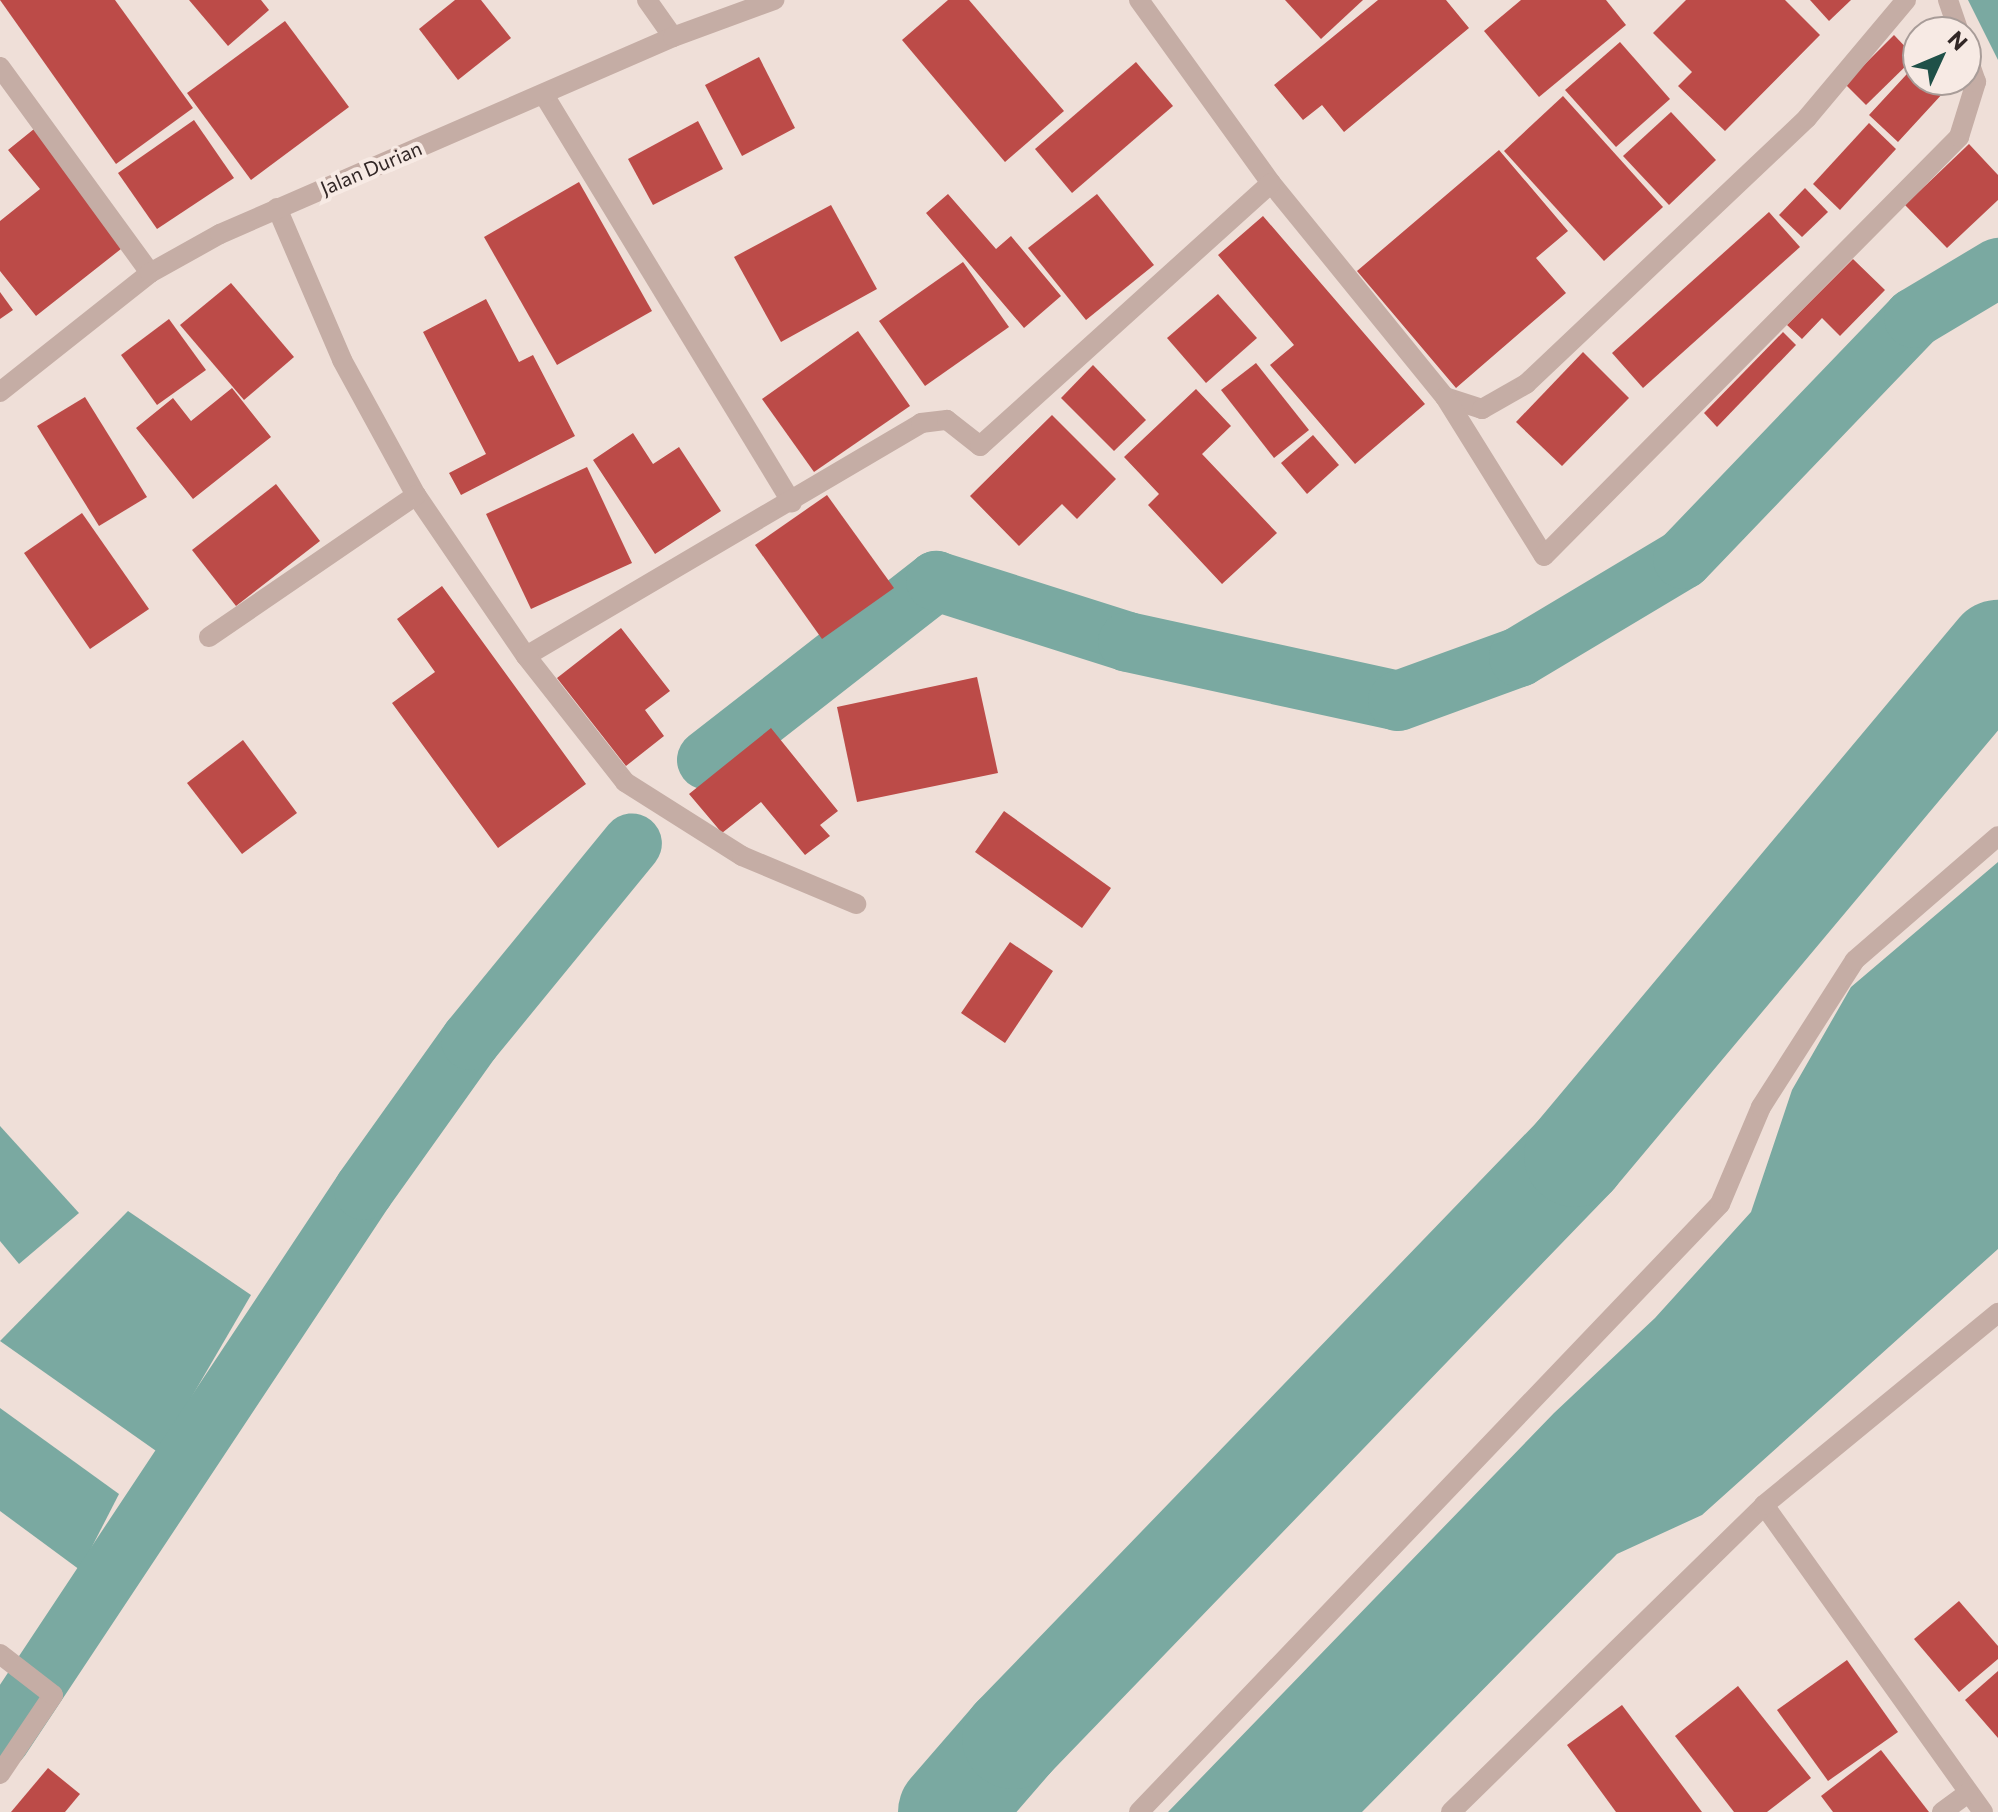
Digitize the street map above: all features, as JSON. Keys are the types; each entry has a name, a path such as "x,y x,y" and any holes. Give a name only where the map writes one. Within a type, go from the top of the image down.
{"street":[{"path":"647,0 673,37"},
{"name":"Jalan Durian","path":"0,392 150,273 277,208 673,37 774,0"},
{"path":"1139,0 1271,183 1445,397 1544,556 1959,137 1972,96"},
{"path":"1445,397 1482,409 1526,384 1807,118 1906,0"},
{"path":"0,67 150,273"},
{"path":"544,95 792,503"},
{"path":"526,656 792,503 921,423 947,420 980,446 1271,183"},
{"path":"277,208 342,360 416,495 526,656 625,782 742,856 856,904"},
{"path":"209,637 416,495"},
{"path":"1139,1812 1720,1204 1761,1107 1855,960 1998,836"},
{"path":"1451,1812 1764,1505 1998,1313"},
{"path":"1764,1505 1983,1812"},
{"path":"0,1654 17,1673 53,1695 0,1774"},
{"path":"1942,1812 1968,1793"}],"water":[{"path":"1968,0 1998,0 1998,60 1982,28 1982,16 1976,16"},
{"path":"1998,862 1998,1249 1702,1515 1617,1554 1362,1812 1168,1812 1554,1413 1655,1318 1751,1212 1792,1090 1851,987"},
{"path":"0,1126 79,1213 19,1264 0,1241"},
{"path":"128,1211 251,1295 159,1453 0,1341"},
{"path":"0,1408 119,1494 80,1570 0,1511"}],"building":[{"path":"0,0 115,0 193,108 116,164"},
{"path":"189,0 261,0 269,10 228,46"},
{"path":"455,0 481,0 511,38 458,80 419,29"},
{"path":"948,0 969,0 1064,111 1005,162 902,40"},
{"path":"1285,0 1363,0 1321,39"},
{"path":"1378,0 1446,0 1469,28 1344,132 1322,105 1303,120 1274,85"},
{"path":"1521,0 1606,0 1626,25 1539,97 1484,31"},
{"path":"1686,0 1785,0 1820,35 1725,131 1678,86 1692,72 1653,33"},
{"path":"1810,0 1851,0 1829,21"},
{"path":"285,21 349,107 251,180 187,93"},
{"path":"1894,35 1902,43 1902,70 1866,105 1845,84"},
{"path":"1620,42 1670,99 1616,147 1565,90"},
{"path":"759,57 795,128 742,156 705,85"},
{"path":"1136,62 1173,106 1072,193 1035,149"},
{"path":"1902,79 1902,96 1940,96 1898,142 1869,115"},
{"path":"1563,96 1663,207 1604,261 1504,151"},
{"path":"1671,112 1716,160 1669,205 1623,156"},
{"path":"194,120 234,178 157,229 118,173"},
{"path":"698,121 723,169 653,205 628,159"},
{"path":"1869,123 1896,149 1840,210 1813,184"},
{"path":"34,129 126,245 36,316 0,271 0,221 40,189 8,150"},
{"path":"1969,144 1998,175 1998,200 1947,248 1905,205"},
{"path":"1499,150 1568,231 1536,258 1566,293 1456,388 1357,271"},
{"path":"579,182 652,311 557,365 484,237"},
{"path":"1805,188 1828,212 1802,237 1779,215"},
{"path":"948,194 996,249 1011,236 1061,296 1024,328 926,213"},
{"path":"1097,194 1154,265 1086,320 1028,248"},
{"path":"831,205 877,289 781,342 734,257"},
{"path":"1769,212 1800,247 1643,388 1612,353"},
{"path":"1263,216 1425,404 1355,464 1270,365 1294,345 1218,255"},
{"path":"1853,259 1885,290 1840,336 1822,318 1802,339 1787,325"},
{"path":"963,262 1009,327 925,386 879,321"},
{"path":"231,283 294,357 244,400 180,325"},
{"path":"0,292 13,310 0,319"},
{"path":"1218,294 1257,338 1206,383 1167,338"},
{"path":"486,299 519,362 533,355 575,436 461,495 449,473 486,454 423,332"},
{"path":"169,319 206,370 157,405 121,355"},
{"path":"858,331 910,406 814,472 762,399"},
{"path":"1783,332 1796,345 1717,427 1704,413"},
{"path":"1583,352 1629,398 1562,466 1516,422"},
{"path":"1256,363 1309,430 1274,458 1221,390"},
{"path":"1093,365 1146,420 1114,451 1061,398"},
{"path":"232,388 271,437 193,499 136,428 173,398 191,421"},
{"path":"1196,389 1231,426 1202,454 1277,533 1222,584 1148,505 1159,494 1124,457"},
{"path":"85,397 147,497 99,526 37,426"},
{"path":"1052,415 1116,479 1077,519 1062,504 1019,546 970,496"},
{"path":"633,433 653,464 679,447 721,511 655,554 593,460"},
{"path":"1313,435 1339,465 1307,494 1281,463"},
{"path":"587,467 632,563 531,609 486,514"},
{"path":"276,484 320,541 236,606 192,550"},
{"path":"827,495 894,588 822,639 755,545"},
{"path":"82,513 149,609 90,649 24,553"},
{"path":"442,586 586,784 498,848 392,703 435,672 397,619"},
{"path":"621,628 670,691 645,710 664,736 626,766 557,678"},
{"path":"977,677 998,773 857,802 837,707"},
{"path":"771,728 838,811 820,825 830,836 805,855 761,802 722,833 689,794"},
{"path":"243,740 297,813 242,854 187,783"},
{"path":"1004,811 1111,888 1082,928 975,852"},
{"path":"1010,942 1053,971 1005,1043 961,1013"},
{"path":"1959,1601 1998,1646 1998,1659 1959,1692 1914,1639"},
{"path":"1847,1660 1898,1732 1828,1781 1777,1710"},
{"path":"1998,1671 1998,1738 1965,1700"},
{"path":"1738,1686 1811,1778 1767,1812 1734,1812 1675,1736"},
{"path":"1622,1705 1702,1812 1616,1812 1567,1745"},
{"path":"1881,1750 1929,1812 1833,1812 1821,1796"},
{"path":"48,1768 80,1794 65,1812 11,1812"}],"waterway":[{"path":"707,760 936,581 1128,642 1398,701 1519,657 1683,559 1914,318 1998,268"},
{"path":"949,1812 1013,1738 1575,1156 1998,651"},
{"path":"0,1739 364,1190 471,1040 632,843"}]}
